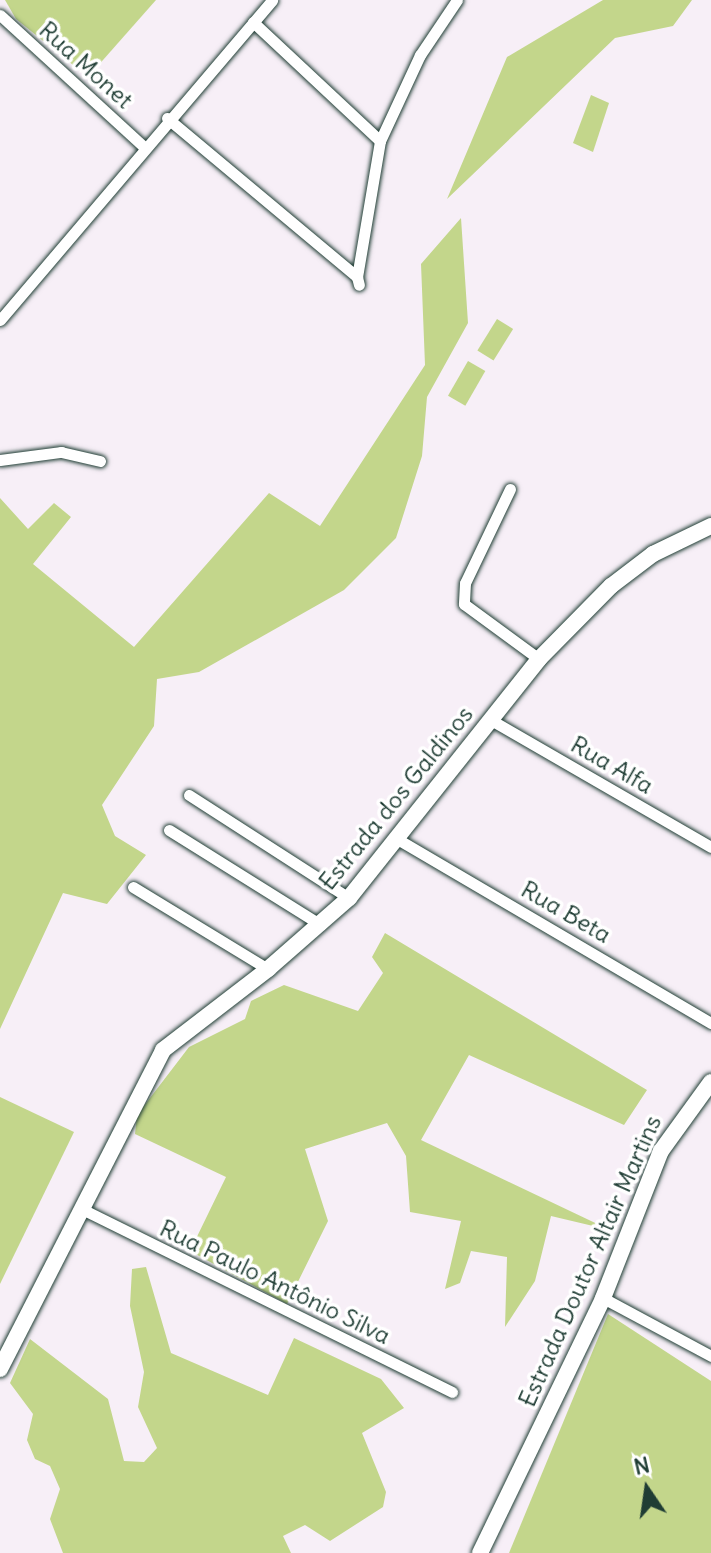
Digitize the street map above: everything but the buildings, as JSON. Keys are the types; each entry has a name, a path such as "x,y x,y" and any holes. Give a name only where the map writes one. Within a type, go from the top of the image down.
{"street":[{"path":"0,320 143,146 272,0"},
{"path":"167,118 358,281 380,141 420,55 457,0"},
{"name":"Rua Monet","path":"0,15 143,146"},
{"path":"253,22 380,141"},
{"path":"0,460 61,452 100,461"},
{"path":"510,489 465,583 464,604 539,659"},
{"name":"Estrada dos Galdinos","path":"0,1369 163,1050 268,969 349,898 399,840 539,659 611,586 653,554 711,526"},
{"name":"Rua Alfa","path":"491,720 711,847"},
{"path":"189,795 349,898"},
{"path":"169,830 321,925"},
{"name":"Rua Beta","path":"399,840 711,1023"},
{"path":"133,887 268,969"},
{"name":"Estrada Doutor Altair Martins","path":"480,1553 603,1298 661,1151 711,1082"},
{"name":"Rua Paulo Antônio Silva","path":"80,1208 452,1392"},
{"path":"603,1298 711,1356"}],"green space":[{"path":"5,0 156,0 88,77 16,19"},
{"path":"603,0 692,0 673,26 615,38 447,199 507,57"},
{"path":"591,95 609,103 593,152 573,143"},
{"path":"461,218 468,323 427,397 422,456 396,538 344,590 199,672 157,679 154,726 102,805 115,836 146,855 107,904 63,893 0,1029 0,498 28,529 54,503 71,517 33,564 134,647 269,493 320,526 425,365 421,264"},
{"path":"497,319 513,329 494,360 477,350"},
{"path":"468,361 485,371 465,406 448,396"},
{"path":"385,933 647,1090 624,1125 469,1055 421,1140 610,1230 551,1216 535,1281 505,1327 507,1257 471,1251 460,1283 445,1289 461,1221 410,1212 406,1156 387,1123 305,1149 328,1221 287,1304 190,1251 226,1177 135,1134 137,1115 189,1047 245,1019 251,1001 284,985 358,1011 383,973 372,957"},
{"path":"0,1097 74,1132 0,1284"},
{"path":"146,1267 171,1353 268,1395 294,1338 381,1379 404,1408 362,1433 386,1492 383,1507 330,1541 305,1525 283,1536 291,1553 63,1553 50,1519 60,1489 50,1466 35,1459 27,1440 33,1414 10,1383 30,1339 108,1399 124,1461 144,1462 157,1448 138,1407 144,1372 130,1306 132,1269"},
{"path":"608,1314 711,1381 711,1553 509,1553"}]}
